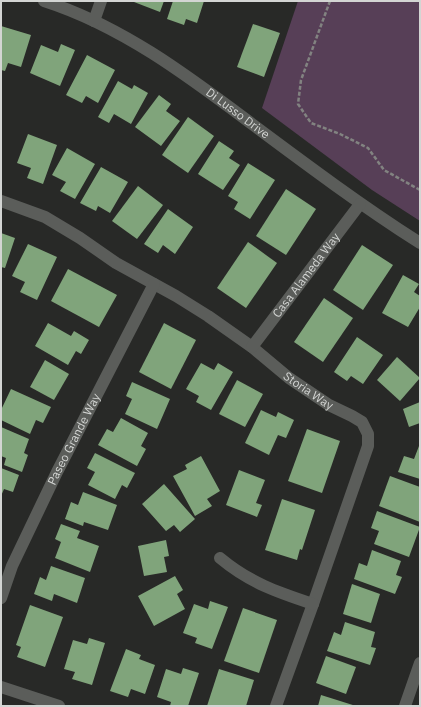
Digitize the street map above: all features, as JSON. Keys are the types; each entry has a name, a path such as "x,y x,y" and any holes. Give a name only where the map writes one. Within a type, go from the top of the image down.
{"street":[{"name":"Di Lusso Drive","path":"44,1 58,5 94,21 137,44 166,62 202,86 360,204 420,244"},
{"path":"94,21 101,1"},
{"name":"Storia Way","path":"1,201 44,217 80,238 116,263 176,296 208,316 252,347 289,378 329,405 362,422 368,434 368,446 276,706"},
{"name":"Casa Alameda Way","path":"252,347 360,204"},
{"name":"Paseo Grande Way","path":"1,598 12,566 57,472 154,284"},
{"path":"220,558 234,570 269,589 313,604"},
{"path":"405,706 420,663"},
{"path":"1,687 59,706"}],"path":[{"path":"330,1 301,80 298,104 311,124 340,134 368,148 384,170 420,190"}],"shaded area":[{"path":"298,1 420,1 420,221 372,190 262,108"}],"building":[{"path":"134,1 164,1 160,12"},
{"path":"173,1 204,1 197,23 186,19 184,25 167,19"},
{"path":"253,24 280,33 264,77 237,67"},
{"path":"1,26 31,35 21,67 8,63 5,71 1,70"},
{"path":"61,44 75,50 60,86 30,73 41,45 58,52"},
{"path":"87,55 115,70 98,103 86,96 82,103 66,95"},
{"path":"118,81 132,89 134,85 148,93 131,124 114,114 109,123 98,117"},
{"path":"159,95 171,104 166,111 180,121 161,146 135,127"},
{"path":"188,117 214,136 188,173 162,155"},
{"path":"28,134 57,145 43,184 27,178 31,168 17,163"},
{"path":"219,141 234,151 229,158 240,165 223,190 198,174"},
{"path":"67,148 95,164 75,199 60,191 66,182 52,175"},
{"path":"248,163 275,180 250,219 234,209 238,202 228,196"},
{"path":"101,167 128,182 110,213 98,206 96,211 80,203"},
{"path":"138,186 163,205 137,239 112,221"},
{"path":"286,189 316,209 286,255 256,236"},
{"path":"168,209 193,227 175,254 163,245 158,253 144,244"},
{"path":"1,233 15,238 5,268 1,267"},
{"path":"248,242 277,263 246,308 217,288"},
{"path":"28,244 57,257 37,300 20,292 25,282 12,276"},
{"path":"362,245 393,265 363,310 333,290"},
{"path":"68,269 117,295 99,327 51,301"},
{"path":"403,275 419,284 414,292 420,296 420,307 408,327 382,313"},
{"path":"324,298 353,318 323,362 294,342"},
{"path":"48,323 71,336 74,331 89,340 81,354 76,351 68,365 35,346"},
{"path":"164,323 196,340 171,389 139,372"},
{"path":"357,337 383,355 363,384 351,376 347,381 334,372"},
{"path":"397,357 420,378 400,401 377,380"},
{"path":"45,360 69,374 54,400 30,387"},
{"path":"201,363 214,370 218,363 233,372 211,410 196,402 199,396 186,389"},
{"path":"237,380 263,394 245,427 219,414"},
{"path":"132,382 170,399 157,429 125,414 132,399 126,396"},
{"path":"11,389 51,407 43,423 36,420 30,434 1,420 1,410"},
{"path":"420,402 420,423 409,427 403,409"},
{"path":"261,410 276,417 278,412 294,420 286,438 278,435 269,455 245,443"},
{"path":"121,418 148,433 141,446 146,449 137,466 98,445 107,429 113,432"},
{"path":"1,427 29,439 24,453 28,455 22,472 4,465 6,458 1,456"},
{"path":"307,429 340,441 322,493 288,481"},
{"path":"419,446 420,479 398,472 404,456 414,459"},
{"path":"95,453 135,473 127,488 122,485 115,499 88,485 95,472 87,468"},
{"path":"201,456 220,491 207,499 212,506 195,516 173,476 187,469 185,465"},
{"path":"1,468 19,475 13,492 4,489 1,496"},
{"path":"239,470 265,480 256,503 262,505 257,517 226,505"},
{"path":"390,476 420,487 420,522 379,506"},
{"path":"164,484 195,519 180,532 174,525 166,531 142,504"},
{"path":"83,492 117,505 108,530 84,522 83,526 65,519 71,502 78,505"},
{"path":"282,499 315,510 302,550 300,549 297,560 265,550"},
{"path":"377,511 420,527 409,557 374,544 379,531 371,528"},
{"path":"61,524 80,531 77,538 99,546 90,572 55,558 61,542 55,539"},
{"path":"166,540 169,556 164,557 167,572 144,576 138,546"},
{"path":"372,550 401,561 396,575 402,577 395,594 354,579 359,563 367,566"},
{"path":"51,566 85,578 77,603 54,594 52,601 34,594 40,577 46,580"},
{"path":"175,576 183,590 177,594 185,609 154,626 138,596"},
{"path":"352,584 380,594 371,623 343,614"},
{"path":"210,601 228,607 212,649 195,643 197,638 183,633 194,604 208,609"},
{"path":"30,605 63,617 45,667 17,657 21,647 16,645"},
{"path":"243,608 277,620 259,673 224,661"},
{"path":"345,622 375,632 371,647 376,648 370,665 327,651 334,632 341,635"},
{"path":"89,638 105,643 92,685 72,679 75,672 64,669 73,640 87,644"},
{"path":"126,649 141,655 139,659 155,665 145,694 131,689 128,697 110,691"},
{"path":"326,656 356,667 346,694 316,683"},
{"path":"183,668 199,673 188,706 170,706 171,702 157,697 166,669 181,674"},
{"path":"219,669 254,680 246,706 207,706"},
{"path":"321,695 356,706 318,706"}]}
